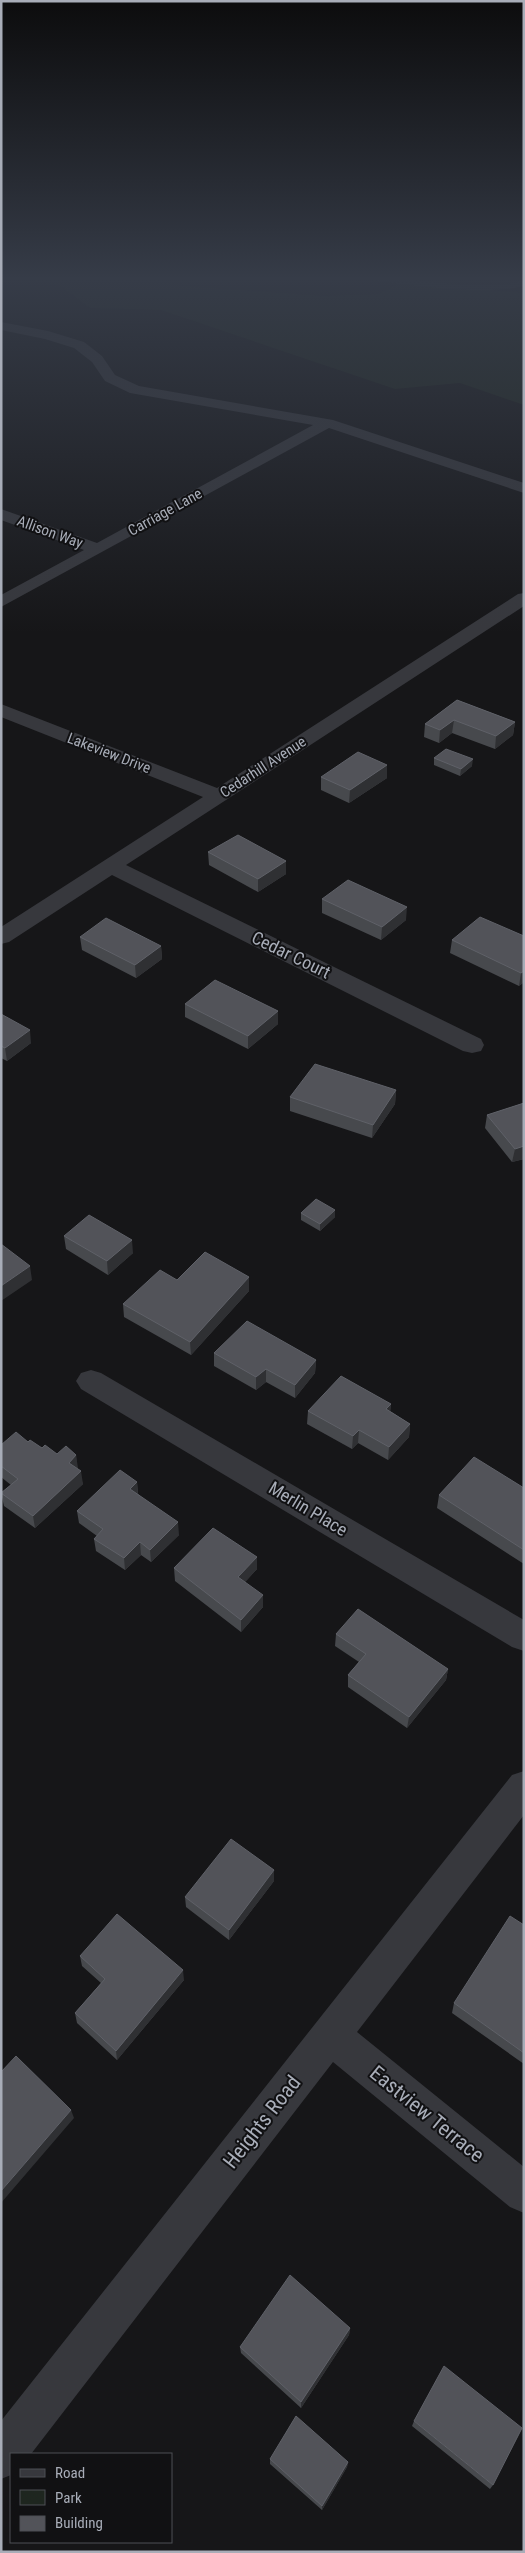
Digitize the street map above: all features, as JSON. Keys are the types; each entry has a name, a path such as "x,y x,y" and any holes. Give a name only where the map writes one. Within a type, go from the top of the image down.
{"street":[{"path":"165,395 328,423 524,488"},
{"name":"Carriage Lane","path":"1,602 328,423"},
{"name":"Allison Way","path":"1,514 98,549"},
{"name":"Cedarhill Avenue","path":"1,937 524,598"},
{"name":"Lakeview Drive","path":"1,710 218,796"},
{"name":"Cedar Court","path":"111,866 472,1045"},
{"name":"Merlin Place","path":"91,1381 524,1637"},
{"name":"Heights Road","path":"1,2457 524,1787"},
{"name":"Eastview Terrace","path":"330,2035 524,2193"}],"green space":[{"path":"495,395 524,395 524,405"}],"building":[{"path":"457,700 515,722 496,736 454,720 440,730 425,724"},
{"path":"446,749 473,759 461,769 434,758"},
{"path":"358,752 387,765 350,790 321,777"},
{"path":"238,835 286,861 258,879 208,852"},
{"path":"348,880 407,907 382,927 322,899"},
{"path":"480,917 524,936 524,971 521,973 452,940"},
{"path":"106,918 161,946 135,965 80,937"},
{"path":"215,980 278,1011 248,1036 185,1004"},
{"path":"1,1014 30,1030 5,1048 1,1046"},
{"path":"315,1064 396,1090 373,1125 290,1097"},
{"path":"524,1103 524,1146 515,1149 487,1115"},
{"path":"316,1199 335,1210 320,1224 301,1213"},
{"path":"89,1215 132,1240 107,1261 64,1236"},
{"path":"1,1244 30,1266 1,1286"},
{"path":"205,1252 249,1277 190,1342 123,1304 160,1270 177,1280"},
{"path":"247,1321 316,1360 295,1385 266,1369 256,1377 214,1353"},
{"path":"341,1376 391,1404 386,1409 410,1424 389,1447 359,1430 353,1436 308,1411"},
{"path":"16,1432 28,1442 30,1440 42,1448 45,1445 57,1454 66,1446 76,1455 69,1463 81,1471 33,1516 1,1493 18,1479 1,1466 1,1445"},
{"path":"474,1457 524,1488 524,1550 439,1495"},
{"path":"120,1470 137,1482 130,1489 178,1522 150,1550 140,1542 124,1558 94,1539 103,1529 77,1511"},
{"path":"213,1528 257,1557 238,1577 263,1595 241,1620 174,1568"},
{"path":"358,1609 448,1669 409,1717 348,1675 366,1654 336,1634"},
{"path":"231,1839 274,1870 229,1930 185,1897"},
{"path":"117,1914 183,1970 116,2051 75,2013 105,1979 80,1956"},
{"path":"510,1916 524,1925 524,2053 454,2003"},
{"path":"16,2056 71,2110 1,2191 1,2072"},
{"path":"290,2275 350,2328 301,2402 240,2347"},
{"path":"444,2366 522,2428 493,2485 414,2421"},
{"path":"296,2416 348,2462 322,2506 270,2459"}]}
